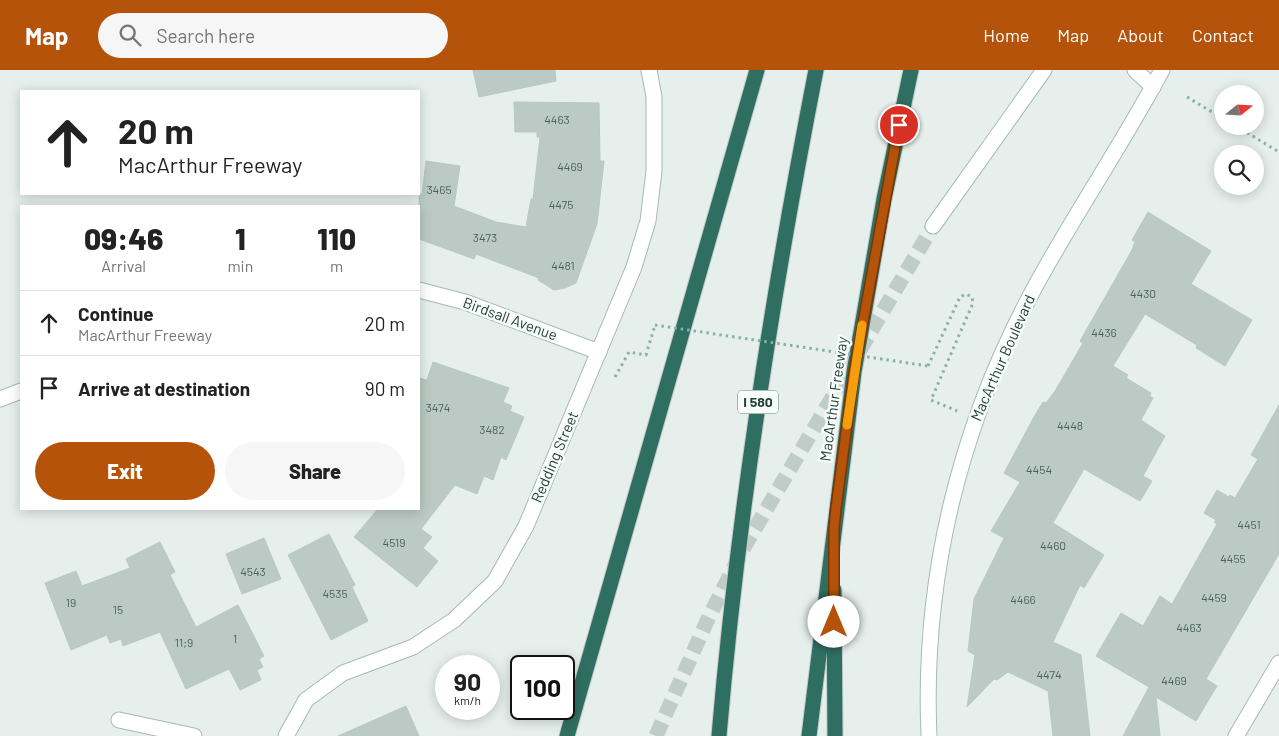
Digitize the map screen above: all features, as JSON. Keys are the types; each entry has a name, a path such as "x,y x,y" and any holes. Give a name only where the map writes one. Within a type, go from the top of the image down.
{"highway":[{"path":"567,736 757,70"},
{"name":"I 580","path":"719,736 729,621 767,340 816,70"},
{"name":"MacArthur Freeway","path":"809,736 854,372 884,199 910,70"},
{"path":"834,528 835,736"}],"street":[{"name":"Redding Street","path":"286,736 306,700 343,673 414,647 454,620 495,581 526,526 634,267 648,220 654,171 654,97 649,70"},
{"path":"933,226 1044,70"},
{"path":"1035,83 1059,70"},
{"path":"1135,70 1153,87"},
{"name":"MacArthur Boulevard","path":"929,736 928,676 936,581 956,483 975,419 1035,286 1162,70"},
{"name":"Birdsall Avenue","path":"420,290 465,302 599,352"},
{"path":"0,399 20,391"},
{"path":"1236,736 1279,663"},
{"path":"119,720 194,736"}],"path":[{"path":"1187,97 1214,113"},
{"path":"1251,135 1279,152"},
{"path":"612,381 628,352 646,355 655,325 928,366 960,297 966,294 972,297 973,303 931,400 975,419"}],"building":[{"path":"473,70 555,70 556,81 479,97"},
{"path":"514,102 599,103 600,161 604,161 597,224 576,283 565,288 554,290 538,280 539,278 476,254 474,259 420,239 419,195 422,194 426,161 460,166 454,206 496,222 526,227 531,199 533,199 540,137 537,137 537,132 515,132"},
{"path":"1148,212 1211,251 1191,284 1252,320 1225,366 1196,348 1197,345 1145,314 1113,366 1128,375 1126,378 1151,393 1150,396 1153,398 1141,420 1165,436 1143,476 1152,481 1140,501 1084,469 1053,523 1104,555 1084,588 1080,585 1053,642 1081,655 1090,736 1053,736 1048,691 1008,672 997,680 994,679 967,707 975,655 968,651 974,599 1004,538 991,531 1020,482 1004,473 1035,415 1043,402 1046,403 1055,391 1083,343 1080,341 1132,250 1135,242 1132,240"},
{"path":"433,362 509,388 503,402 512,406 510,411 524,417 506,460 501,457 493,480 484,476 477,494 455,485 421,529 432,537 423,548 438,561 417,587 354,537 377,510 420,510 420,378 427,380"},
{"path":"1279,405 1279,554 1206,679 1217,686 1196,721 1156,697 1160,736 1123,736 1149,687 1096,656 1121,613 1143,626 1160,596 1172,604 1217,524 1214,522 1216,520 1204,513 1217,490 1229,497 1230,495 1235,498 1258,459 1251,455"},
{"path":"329,534 355,585 352,587 368,621 331,640 288,555"},
{"path":"264,538 281,579 242,594 226,554"},
{"path":"160,542 175,572 170,575 196,627 238,605 264,656 259,659 263,667 257,670 261,680 240,690 229,669 186,689 160,632 123,646 121,639 110,643 107,635 71,650 45,583 76,571 82,586 130,568 126,559"},
{"path":"406,706 419,736 338,736"}],"tunnel":[{"path":"656,736 707,621 743,549 933,226"}],"slow traffic":[{"path":"847,425 862,325"}],"route":[{"path":"834,622 834,528 836,508 854,372 899,125"}]}
